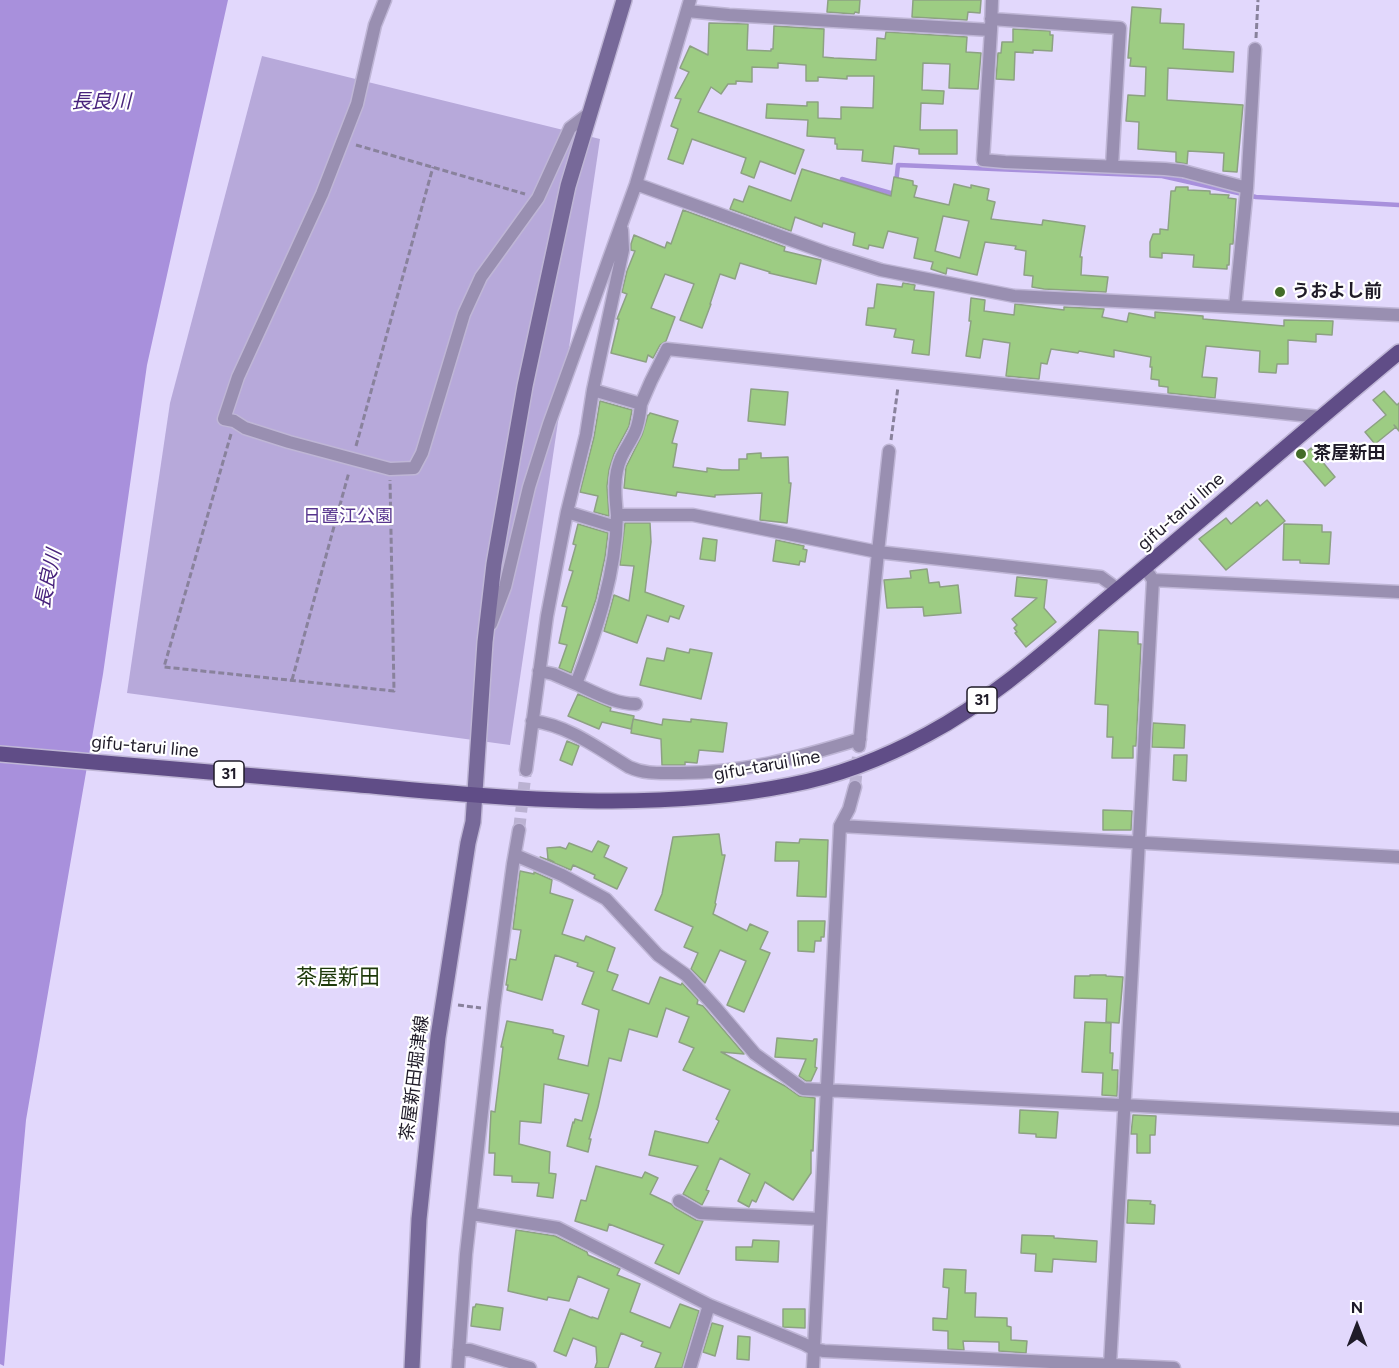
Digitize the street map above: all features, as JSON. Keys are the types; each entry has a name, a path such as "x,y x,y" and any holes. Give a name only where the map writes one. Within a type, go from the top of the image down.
{"main road":[{"name":"gifu-tarui line","path":"0,754 459,794 589,801 720,796 794,785 836,773 894,751 929,733 987,697 1119,590 1149,574 1320,417 1399,352"}],"street":[{"path":"385,0 375,25 357,104 343,141 322,194 238,377 224,419 289,442 390,469 414,468 422,453 464,314 477,286 538,198 570,128 591,112"},
{"name":"茶屋新田堀津線","path":"412,1368 419,1219 437,1048 473,822 485,642 494,564 525,386 568,186 624,0"},
{"path":"992,0 983,160 1165,169 1183,171 1247,189"},
{"path":"485,642 505,587 529,487 549,424 636,184 689,5 741,16 1120,28 1112,166"},
{"path":"1235,307 1247,189 1255,49"},
{"path":"636,184 880,270 1014,296 1399,315"},
{"path":"526,770 539,671 567,512 586,435 593,390 623,250 622,223"},
{"path":"576,684 589,651 608,587 616,520 616,475 620,459 634,434 639,421 641,404 667,349 1320,417"},
{"path":"593,390 641,404"},
{"path":"532,721 561,727 629,767 648,773 727,772 860,743 889,451"},
{"path":"567,512 616,520 693,515 878,552 1101,577 1119,590"},
{"path":"1110,1365 1126,1105 1149,574 1399,592"},
{"path":"539,671 553,674 609,699 636,704"},
{"path":"813,1368 840,826 849,809 855,787"},
{"path":"840,826 1399,857"},
{"path":"458,1368 466,1254 493,1016 519,830"},
{"path":"515,855 562,875 606,899 658,955 686,975 754,1054 803,1089 1399,1119"},
{"path":"679,1201 700,1213 820,1219"},
{"path":"472,1214 558,1228 709,1305 824,1351 1174,1368"},
{"path":"690,1368 709,1305"},
{"path":"459,1350 470,1350 530,1368"}],"path":[{"path":"1255,49 1258,0"},
{"path":"343,141 538,198"},
{"path":"354,452 433,167"},
{"path":"889,451 900,373"},
{"path":"234,421 164,667 394,691 390,469"},
{"path":"292,680 351,463"}],"green space":[{"name":"日置江公園","path":"262,56 600,139 510,745 127,693 170,403"}],"water":[{"name":"長良川","path":"0,0 228,0 147,365 103,674 26,1120 4,1366 0,1364"}],"building":[{"path":"828,0 860,0 859,13 827,12"},
{"path":"913,0 981,0 980,13 968,12 967,20 912,17"},
{"path":"1132,7 1161,9 1160,23 1184,24 1183,49 1234,52 1233,72 1168,68 1167,100 1243,105 1237,172 1223,171 1224,153 1188,151 1187,164 1176,162 1176,152 1138,149 1139,122 1126,121 1128,95 1145,96 1146,67 1130,66 1131,58 1128,58"},
{"path":"709,23 748,24 747,50 771,51 774,26 824,29 823,57 834,58 876,60 877,38 885,39 886,32 967,37 966,52 981,53 978,89 949,88 950,64 923,63 922,90 944,91 943,104 921,103 920,130 957,130 957,154 919,154 919,149 894,146 892,164 862,161 863,150 837,149 835,138 807,136 808,120 766,118 767,104 807,106 807,102 818,102 818,118 841,119 841,107 873,108 874,76 847,76 847,79 818,77 818,81 806,81 806,65 778,63 778,68 752,67 752,82 736,81 736,84 728,84 721,94 711,87 698,112 804,150 795,174 760,161 754,178 741,173 746,158 692,139 683,164 668,159 678,129 671,126 681,99 675,98 689,72 680,68 690,46 708,55"},
{"path":"1013,29 1050,31 1050,35 1053,35 1052,51 1015,52 1014,80 996,79 998,53 1001,53 1002,42 1013,42"},
{"path":"802,169 891,196 894,177 913,181 913,185 917,186 914,197 949,205 954,184 989,189 987,200 995,202 991,219 1042,225 1043,220 1085,226 1080,257 1082,257 1081,275 1108,277 1106,292 1032,287 1033,276 1024,275 1026,251 1015,249 1016,246 985,242 977,275 947,268 946,274 931,269 933,262 914,258 918,238 888,231 883,248 869,245 868,249 853,245 855,233 823,223 822,227 795,217 791,231 730,209 734,199 743,202 749,186 791,201","holes":["943,216 969,221 960,258 935,251"]},
{"path":"1176,187 1210,191 1210,194 1229,195 1228,198 1236,199 1233,244 1230,244 1227,269 1193,267 1194,255 1162,253 1162,258 1150,257 1150,242 1153,234 1160,234 1160,229 1168,230 1171,191 1175,191"},
{"path":"683,210 785,247 784,251 821,260 816,284 769,273 740,263 735,279 720,274 702,328 680,320 694,284 665,274 651,308 675,317 666,341 660,345 653,358 648,355 646,362 611,353 619,319 617,319 627,294 622,292 635,251 631,250 634,235 665,248 667,242 671,244"},
{"path":"903,283 915,285 914,290 934,292 929,355 912,353 914,340 894,337 896,329 866,325 868,308 874,308 877,284 902,287"},
{"path":"971,298 985,300 984,311 1014,315 1015,304 1064,310 1064,307 1104,309 1102,317 1127,322 1129,313 1155,318 1155,312 1284,326 1284,320 1333,321 1332,335 1316,334 1316,342 1288,340 1288,364 1277,364 1276,373 1259,372 1260,351 1206,346 1202,377 1217,378 1215,398 1168,393 1168,387 1159,386 1159,380 1151,379 1151,357 1114,350 1114,357 1051,349 1047,364 1041,363 1039,379 1006,376 1010,343 983,339 980,358 966,356 971,321 969,321"},
{"path":"751,389 788,392 785,425 748,421"},
{"path":"1384,391 1397,405 1399,403 1399,431 1396,427 1375,444 1365,432 1386,415 1373,400"},
{"path":"600,401 632,410 629,426 614,454 609,470 607,486 609,516 594,512 598,496 580,492 594,437"},
{"path":"650,413 678,421 672,443 677,444 673,467 707,472 707,468 739,470 739,459 747,459 747,454 761,453 761,458 788,457 789,483 791,483 787,523 760,520 762,493 715,495 715,497 677,492 676,496 624,488 626,467"},
{"path":"1311,448 1335,477 1325,486 1300,457"},
{"path":"1267,500 1285,521 1226,570 1199,539 1226,518 1231,524 1257,502 1260,506"},
{"path":"625,523 650,523 651,542 645,592 684,606 679,619 670,616 668,622 647,615 637,643 604,631 614,595 629,601 634,566 620,565"},
{"path":"578,524 608,533 596,599 571,673 559,668 567,645 559,643 567,607 562,606 573,571 569,570 576,545 573,544"},
{"path":"1284,524 1322,525 1322,532 1331,532 1329,564 1283,560"},
{"path":"703,538 717,540 715,561 700,559"},
{"path":"776,540 804,546 803,549 807,550 805,562 800,561 799,565 773,561"},
{"path":"927,569 929,583 939,582 940,587 958,585 961,613 924,616 923,607 887,608 884,580 911,578 910,571"},
{"path":"1017,577 1047,580 1044,608 1056,622 1026,647 1015,633 1017,632 1014,628 1017,625 1012,619 1037,598 1015,596"},
{"path":"1099,630 1138,632 1138,644 1141,644 1136,746 1133,746 1133,758 1112,758 1113,737 1107,737 1108,705 1095,704"},
{"path":"667,648 689,653 690,649 712,653 701,699 640,685 647,658 664,661"},
{"path":"578,694 611,708 610,711 634,716 631,729 602,722 599,729 568,716"},
{"path":"633,719 662,725 663,719 727,723 723,752 699,750 697,763 662,765 661,739 631,733"},
{"path":"1153,723 1185,725 1184,748 1152,747"},
{"path":"567,741 579,746 572,765 560,760"},
{"path":"1174,755 1187,755 1186,781 1173,780"},
{"path":"1103,810 1132,811 1131,830 1103,830"},
{"path":"719,834 722,855 725,855 713,914 747,931 750,924 768,932 760,949 770,953 744,1012 727,1005 746,961 720,950 705,983 691,969 698,953 684,947 693,927 655,910 662,894 673,837"},
{"path":"800,839 828,840 826,897 797,896 799,861 775,861 776,842 799,843"},
{"path":"598,841 609,846 604,857 627,868 617,889 573,865 571,870 540,857 554,862 548,859 547,848 566,849 569,843 592,852"},
{"path":"520,871 534,874 534,872 552,880 550,893 573,900 562,934 584,941 586,936 615,948 607,971 618,975 612,990 649,1004 660,977 681,985 682,983 698,1000 697,1004 703,1006 744,1054 721,1052 785,1086 799,1096 815,1098 811,1173 793,1200 765,1182 756,1202 752,1200 749,1207 738,1201 750,1174 720,1158 702,1205 683,1194 698,1166 649,1155 655,1131 708,1143 719,1121 716,1119 730,1090 683,1070 694,1048 679,1042 689,1017 666,1008 657,1037 629,1029 621,1061 609,1058 589,1139 591,1139 588,1152 567,1146 573,1122 575,1119 582,1121 589,1094 544,1084 541,1123 520,1121 519,1144 550,1152 549,1173 556,1174 553,1198 537,1196 539,1183 512,1182 512,1176 494,1175 495,1153 489,1153 491,1111 495,1112 503,1047 501,1047 507,1021 553,1030 553,1033 564,1036 558,1059 588,1066 599,1010 582,1004 594,972 577,966 578,963 555,955 542,1000 507,990 510,959 516,960 521,930 513,929"},
{"path":"798,921 825,921 824,937 821,937 821,941 815,941 814,952 798,951"},
{"path":"1075,976 1123,977 1119,1023 1106,1022 1107,999 1074,998"},
{"path":"1085,1022 1111,1023 1110,1053 1113,1053 1112,1070 1118,1070 1117,1096 1102,1095 1103,1073 1082,1072"},
{"path":"777,1038 813,1041 817,1039 815,1067 817,1068 811,1081 806,1081 799,1076 806,1059 775,1057"},
{"path":"1020,1110 1058,1112 1056,1138 1019,1133"},
{"path":"1133,1115 1156,1116 1155,1135 1150,1135 1150,1153 1137,1153 1137,1134 1131,1134"},
{"path":"596,1166 642,1178 645,1172 658,1178 650,1194 696,1220 703,1221 679,1274 655,1263 664,1245 609,1224 607,1231 575,1221 581,1200 586,1201"},
{"path":"1128,1200 1151,1201 1150,1204 1155,1205 1154,1224 1127,1223"},
{"path":"516,1230 555,1236 587,1252 588,1255 620,1269 617,1275 640,1284 630,1312 670,1328 680,1304 699,1311 682,1368 655,1368 661,1353 641,1346 643,1342 621,1333 608,1368 595,1368 596,1347 573,1338 566,1356 554,1351 570,1309 598,1319 609,1289 578,1276 569,1301 548,1297 547,1300 508,1291"},
{"path":"1022,1235 1097,1241 1096,1262 1053,1259 1052,1272 1035,1271 1036,1254 1021,1253"},
{"path":"753,1240 779,1241 778,1262 736,1260 736,1247 752,1247"},
{"path":"944,1269 966,1270 965,1293 976,1293 975,1317 1007,1318 1007,1326 1011,1327 1011,1340 1027,1341 1026,1353 999,1351 999,1342 963,1341 964,1350 948,1349 948,1331 933,1330 933,1318 947,1319 949,1288 943,1287"},
{"path":"476,1304 503,1308 500,1330 471,1326 473,1307"},
{"path":"783,1309 805,1309 805,1328 783,1327"},
{"path":"712,1323 723,1326 715,1356 703,1352"},
{"path":"738,1336 750,1337 749,1360 737,1359"}],"waterway":[{"path":"896,183 898,165 1162,176 1256,197 1399,205"},
{"path":"842,179 894,194"}],"tunnel":[{"path":"855,787 859,746"},
{"path":"519,830 526,770"}],"place":[{"name":"うおよし前","path":"1280,292"},
{"name":"茶屋新田","path":"1301,454"}],"district":[{"name":"茶屋新田","path":"338,978"}]}
